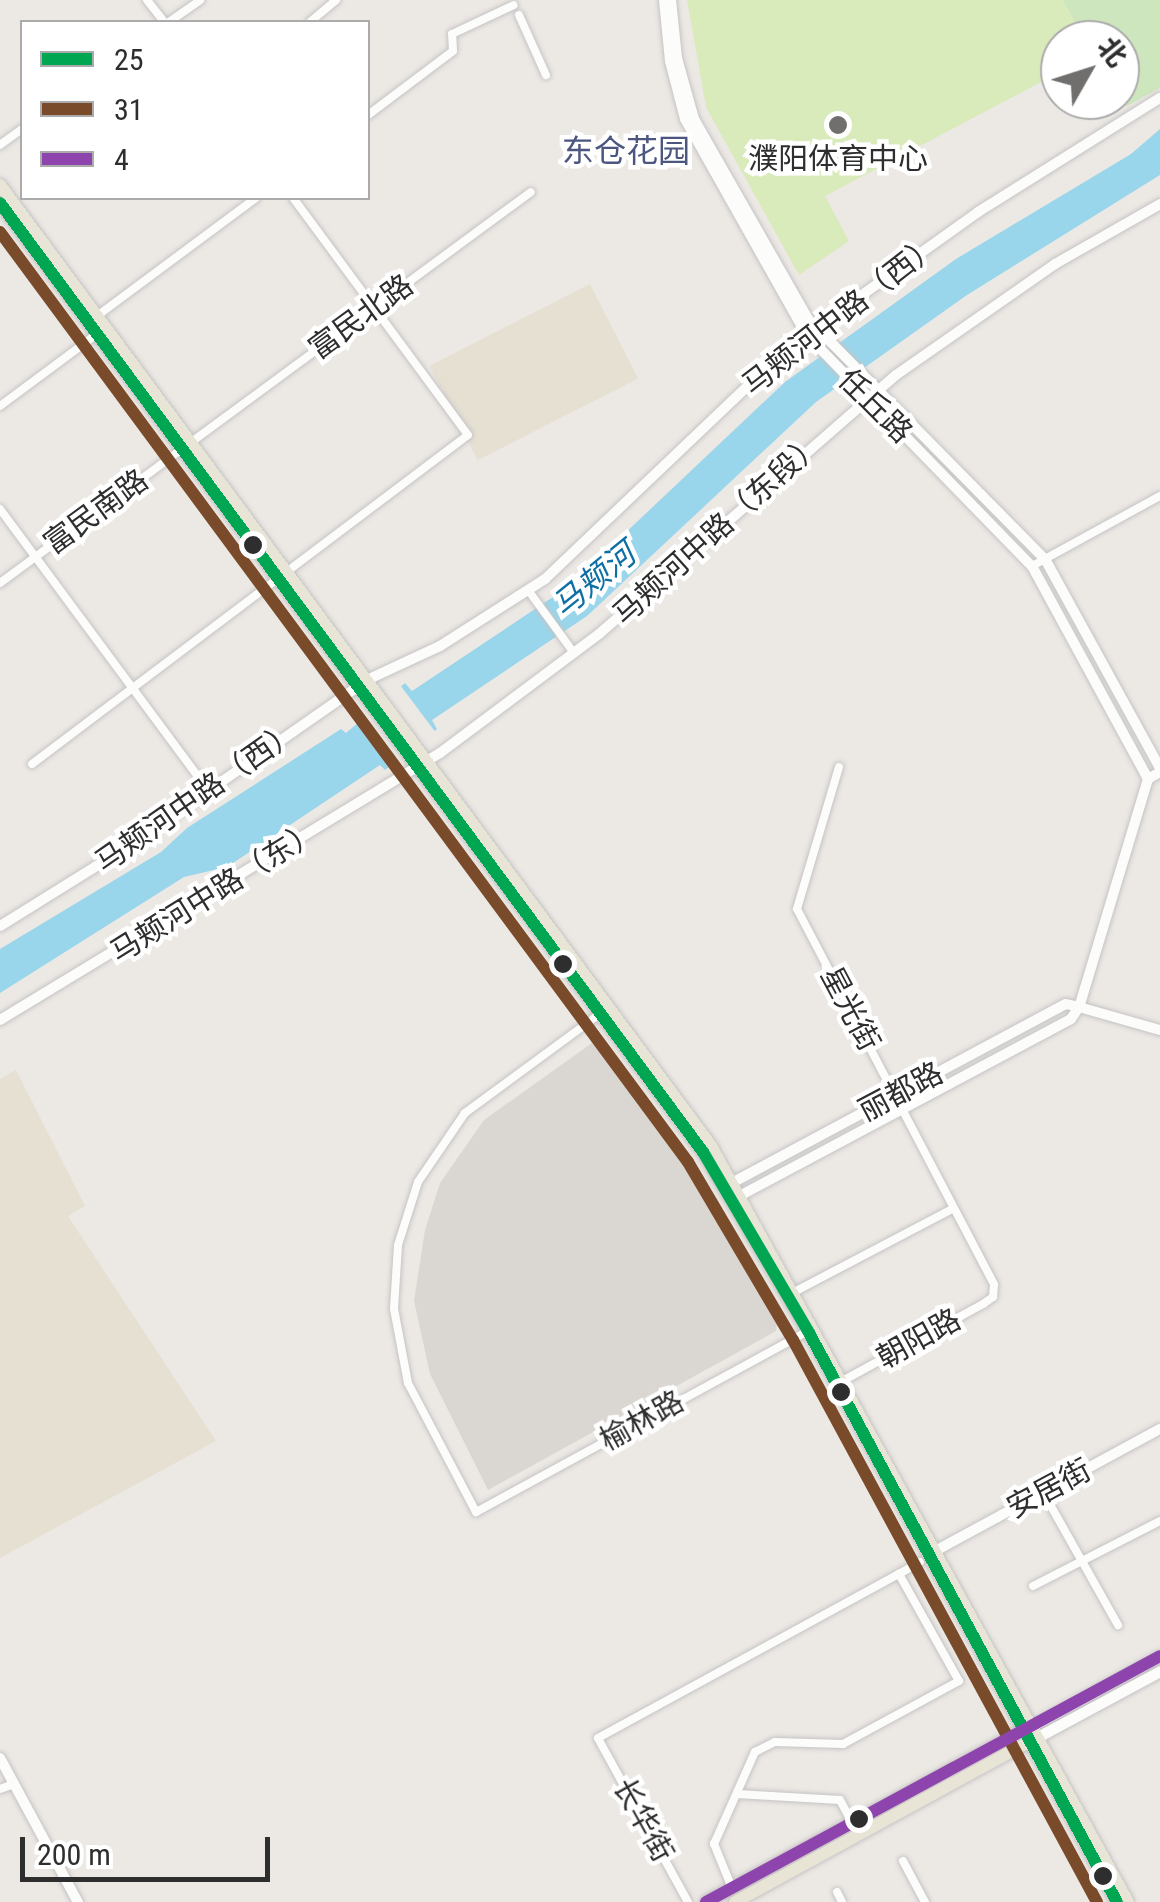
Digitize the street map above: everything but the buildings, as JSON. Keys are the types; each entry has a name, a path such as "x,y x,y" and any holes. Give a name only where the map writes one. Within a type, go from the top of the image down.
{"main road":[{"path":"0,185 186,445"},
{"path":"0,202 413,748 601,1013 730,1184"},
{"path":"424,764 730,1184 808,1332 1128,1902"},
{"path":"738,1198 796,1291 937,1550 1117,1902"},
{"path":"706,1902 734,1895 1031,1733 1160,1656"},
{"path":"1031,1733 1160,1670"}],"street":[{"path":"147,0 164,20"},
{"path":"169,20 200,0"},
{"name":"任丘路","path":"668,0 670,61 686,119 814,334 855,387 1032,566 1148,779"},
{"path":"312,20 336,1"},
{"path":"370,113 453,51 452,34 514,5"},
{"path":"519,15 546,74"},
{"name":"马颊河中路（西）","path":"0,926 138,840 363,683 440,646 531,594 587,546 750,381 978,212 1160,98"},
{"path":"0,145 20,130"},
{"name":"富民北路","path":"186,445 530,192"},
{"path":"97,316 253,200"},
{"path":"32,764 468,435 294,200"},
{"name":"马颊河中路（东段）","path":"424,764 574,653 866,398 1055,264 1160,204"},
{"path":"0,406 97,334"},
{"name":"任丘路","path":"814,334 866,378 1045,558 1160,770"},
{"name":"富民南路","path":"0,583 186,445"},
{"path":"1032,566 1160,496"},
{"path":"0,509 207,789"},
{"path":"531,594 574,653"},
{"name":"马颊河中路（东）","path":"0,1020 424,764"},
{"name":"星光街","path":"839,767 795,901 994,1285 993,1296"},
{"path":"1160,770 1148,779 1079,1008 1160,1030"},
{"name":"丽都路","path":"730,1184 1066,1004 1079,1008 1072,1019 738,1198"},
{"name":"榆林路","path":"601,1013 465,1113 418,1182 398,1244 394,1309 408,1383 476,1512 808,1332"},
{"path":"796,1291 954,1208"},
{"name":"朝阳路","path":"844,1380 993,1296"},
{"name":"安居街","path":"937,1550 1160,1429"},
{"path":"1043,1492 1118,1625"},
{"path":"1033,1586 1160,1520"},
{"path":"734,1895 714,1844 760,1748 784,1741 843,1744 959,1681 899,1574 920,1562"},
{"name":"长华街","path":"688,1902 598,1738 899,1574"},
{"path":"0,1758 78,1902"},
{"path":"0,1788 14,1784"},
{"path":"737,1794 840,1800 856,1828"},
{"path":"903,1861 925,1902"},
{"path":"837,1892 842,1902"}],"shaded area":[{"path":"590,284 638,378 478,460 430,366"},
{"path":"592,1043 608,1054 697,1173 778,1315 776,1331 488,1490 430,1374 414,1301 425,1230 440,1183 484,1120"},
{"path":"16,1070 85,1206 68,1216 216,1441 0,1558 0,1079"}],"green space":[{"name":"濮阳体育中心","path":"687,0 1062,0 1074,20 1040,20 1040,83 825,196 849,241 799,275 706,107"},
{"path":"1062,0 1160,0 1160,88 1140,99 1140,20 1074,20"}],"water":[{"name":"马颊河","path":"1160,129 1160,175 967,295 816,402 587,616 432,720 437,729 385,770 380,765 227,867 184,877 0,993 0,949 161,852 187,828 341,729 346,733 405,683 412,691 568,587 785,382 956,259 1131,154"}],"pier":[{"path":"400,685 437,734 394,766 357,717"}],"transit line":[{"name":"25","path":"0,203 703,1152 808,1331 1117,1902"},
{"name":"31","path":"0,232 688,1162 793,1340 1097,1902"},
{"name":"4","path":"706,1902 1160,1656"}],"place":[{"name":"濮阳体育中心","path":"838,125"}],"district":[{"name":"东仓花园","path":"626,151"}]}
